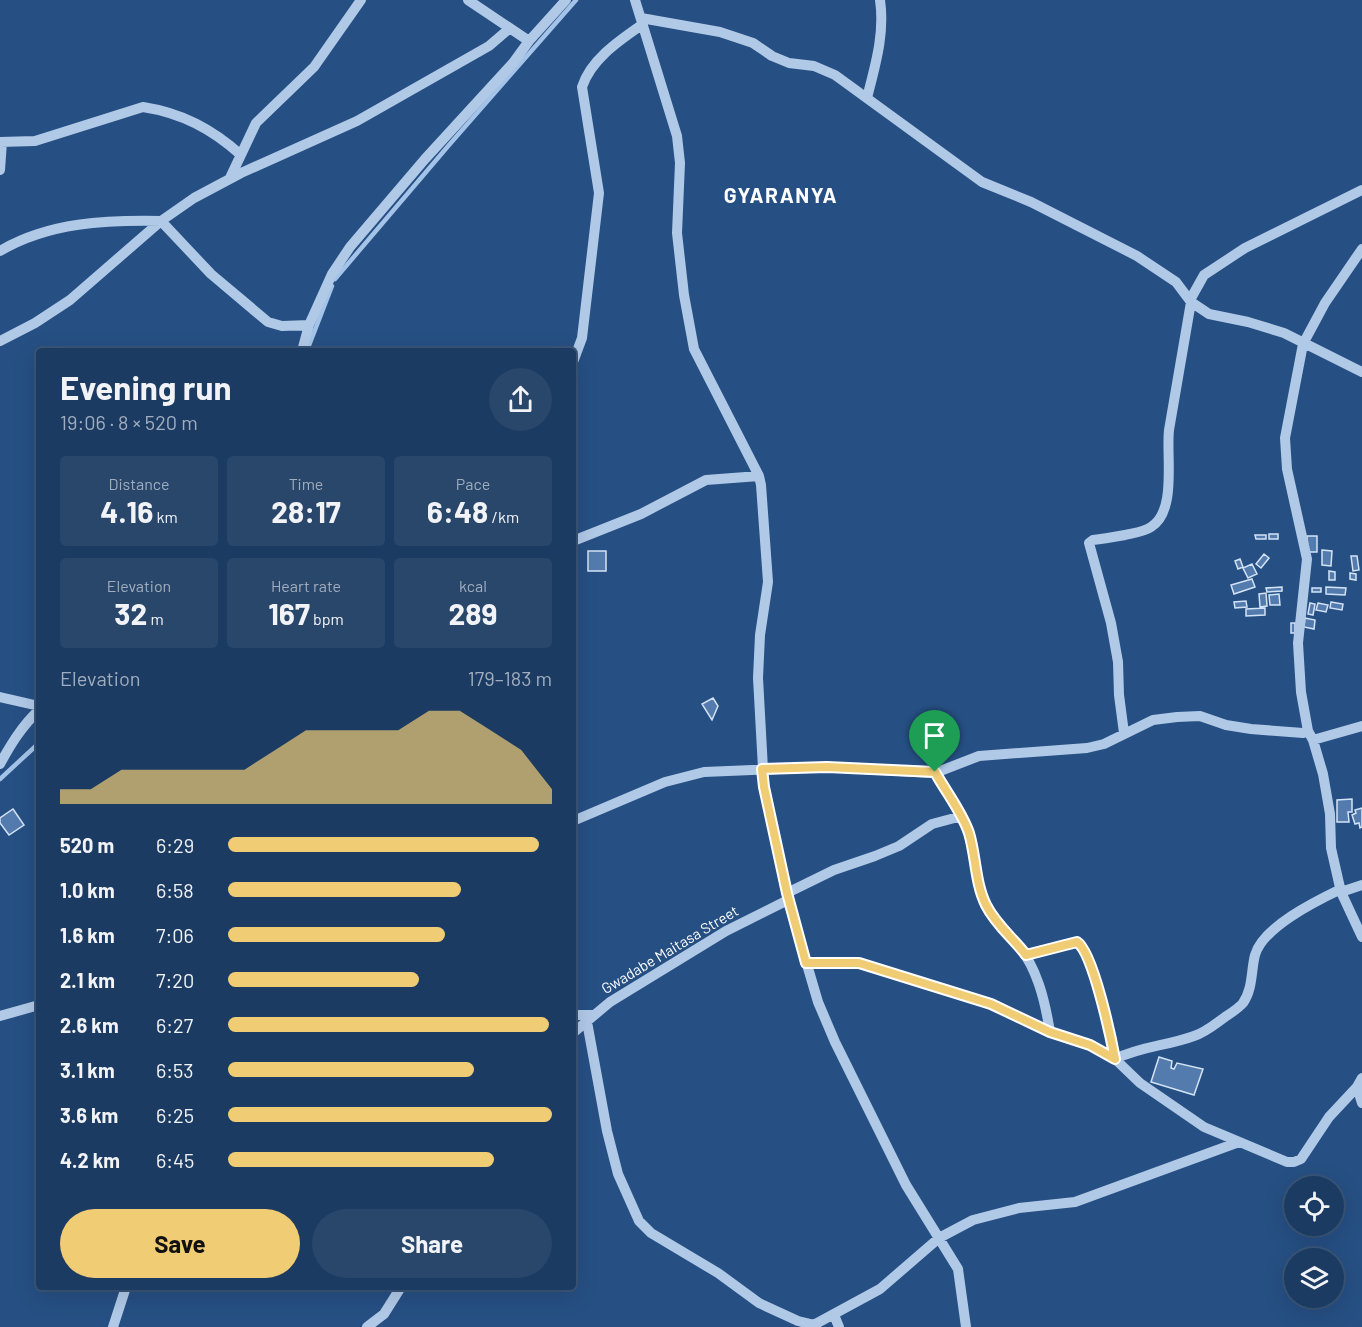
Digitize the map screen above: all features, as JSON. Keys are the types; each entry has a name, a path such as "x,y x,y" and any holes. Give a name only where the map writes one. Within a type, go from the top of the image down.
{"street":[{"path":"230,178 256,123 314,67 361,0"},
{"path":"468,0 529,41"},
{"path":"303,348 309,325 332,274 350,247 566,0"},
{"path":"635,0 677,136 680,163 677,233 684,295 694,349 759,476 766,535 768,582 760,635 758,678 762,769 787,897 818,1002 835,1042 906,1185 958,1269 966,1327"},
{"path":"867,98 881,43 880,0"},
{"path":"576,354 582,338 599,193 582,87 584,78 611,47 642,21 720,32 753,43 772,56 789,63 814,66 835,75 982,182 1031,202 1137,256 1176,282 1190,301 1209,314 1248,322 1284,333 1362,372"},
{"path":"0,341 35,323 70,300 161,221 194,198 230,178 357,121 489,46 510,28"},
{"path":"0,170 1,142 34,141 143,107 159,109 198,124 220,136 241,155"},
{"path":"1124,733 1118,662 1111,623 1089,543 1093,540 1149,529 1158,523 1164,513 1168,497 1169,430 1190,301 1204,275 1245,248 1362,190"},
{"path":"0,248 46,231 77,224 128,220 161,221 211,274 268,322 282,326 309,325"},
{"path":"1362,249 1325,303 1303,344 1285,438 1287,469 1307,559 1298,643 1301,692 1323,774 1331,848 1341,890 1362,937"},
{"path":"576,540 641,514 706,480 759,476"},
{"path":"0,697 36,707"},
{"path":"0,764 12,741 36,711"},
{"path":"576,820 665,782 704,772 827,767 935,772 979,756 1087,748 1104,744 1153,720 1200,716 1226,725 1311,735 1362,726"},
{"path":"935,772 962,816 969,834 984,903 996,923 1026,955 1035,974 1050,1032"},
{"name":"Gwadabe Maitasa Street","path":"576,1031 610,1002 726,931 834,870 899,846 932,824 962,816"},
{"path":"1115,1059 1132,1051 1192,1037 1206,1031 1243,1003 1249,991 1260,945 1299,910 1341,890 1362,885"},
{"path":"1026,955 1077,942 1081,944 1109,1026 1115,1059"},
{"path":"806,963 859,963 991,1004 1050,1032 1090,1045 1115,1059 1140,1083 1204,1127 1287,1161 1301,1160 1329,1117 1360,1082"},
{"path":"0,1016 36,1006"},
{"path":"576,1016 590,1019 607,1131 618,1174 639,1221 651,1233 718,1273 759,1304 813,1326 880,1289 939,1238 973,1220 1019,1208 1075,1202 1239,1142"},
{"path":"1360,1082 1362,1102"},
{"path":"113,1327 125,1290"},
{"path":"367,1327 384,1314 399,1290"},
{"path":"834,1315 839,1327"}],"building":[{"path":"1269,534 1278,534 1278,539 1269,539"},
{"path":"1255,535 1266,535 1266,539 1256,539"},
{"path":"1307,536 1317,536 1317,552 1308,552"},
{"path":"1322,550 1332,551 1331,566 1322,565"},
{"path":"588,551 606,551 606,571 588,571"},
{"path":"1264,554 1269,558 1261,568 1256,564"},
{"path":"1351,556 1357,556 1359,570 1353,571"},
{"path":"1240,559 1243,567 1238,569 1235,561"},
{"path":"1252,564 1257,574 1248,578 1243,568"},
{"path":"1329,571 1335,572 1335,580 1329,580"},
{"path":"1350,573 1356,574 1356,580 1350,579"},
{"path":"1252,579 1255,587 1234,594 1231,585"},
{"path":"1282,587 1282,591 1267,592 1266,588"},
{"path":"1326,587 1346,588 1345,595 1326,594"},
{"path":"1312,588 1321,588 1321,592 1312,592"},
{"path":"1266,593 1267,606 1260,607 1259,594"},
{"path":"1279,594 1280,605 1270,605 1269,595"},
{"path":"1246,601 1247,607 1235,608 1234,602"},
{"path":"1331,602 1343,604 1342,610 1330,608"},
{"path":"1310,603 1315,604 1313,615 1308,614"},
{"path":"1318,603 1328,605 1326,612 1316,610"},
{"path":"1265,608 1265,615 1246,616 1246,609"},
{"path":"1305,618 1315,620 1314,629 1304,627"},
{"path":"1291,623 1295,623 1295,633 1291,633"},
{"path":"713,698 718,706 712,720 702,704"},
{"path":"1352,799 1352,812 1348,812 1349,822 1337,822 1337,800"},
{"path":"1362,808 1362,827 1360,828 1359,823 1355,824 1352,815 1356,813 1355,810"},
{"path":"13,809 24,825 9,835 0,823 0,818"},
{"path":"1159,1057 1172,1061 1171,1068 1174,1069 1177,1063 1203,1069 1194,1095 1151,1082"}],"waterway":[{"path":"335,279 576,0"},
{"path":"308,348 332,286"},
{"path":"0,779 36,746"}],"district":[{"name":"GYARANYA","path":"781,196"}],"route":[{"path":"827,767 935,772 962,816 969,834 984,903 996,923 1026,955 1077,942 1081,944 1109,1026 1115,1059 1090,1045 1050,1032 991,1004 859,963 806,963 787,893 762,769 827,767"}]}
